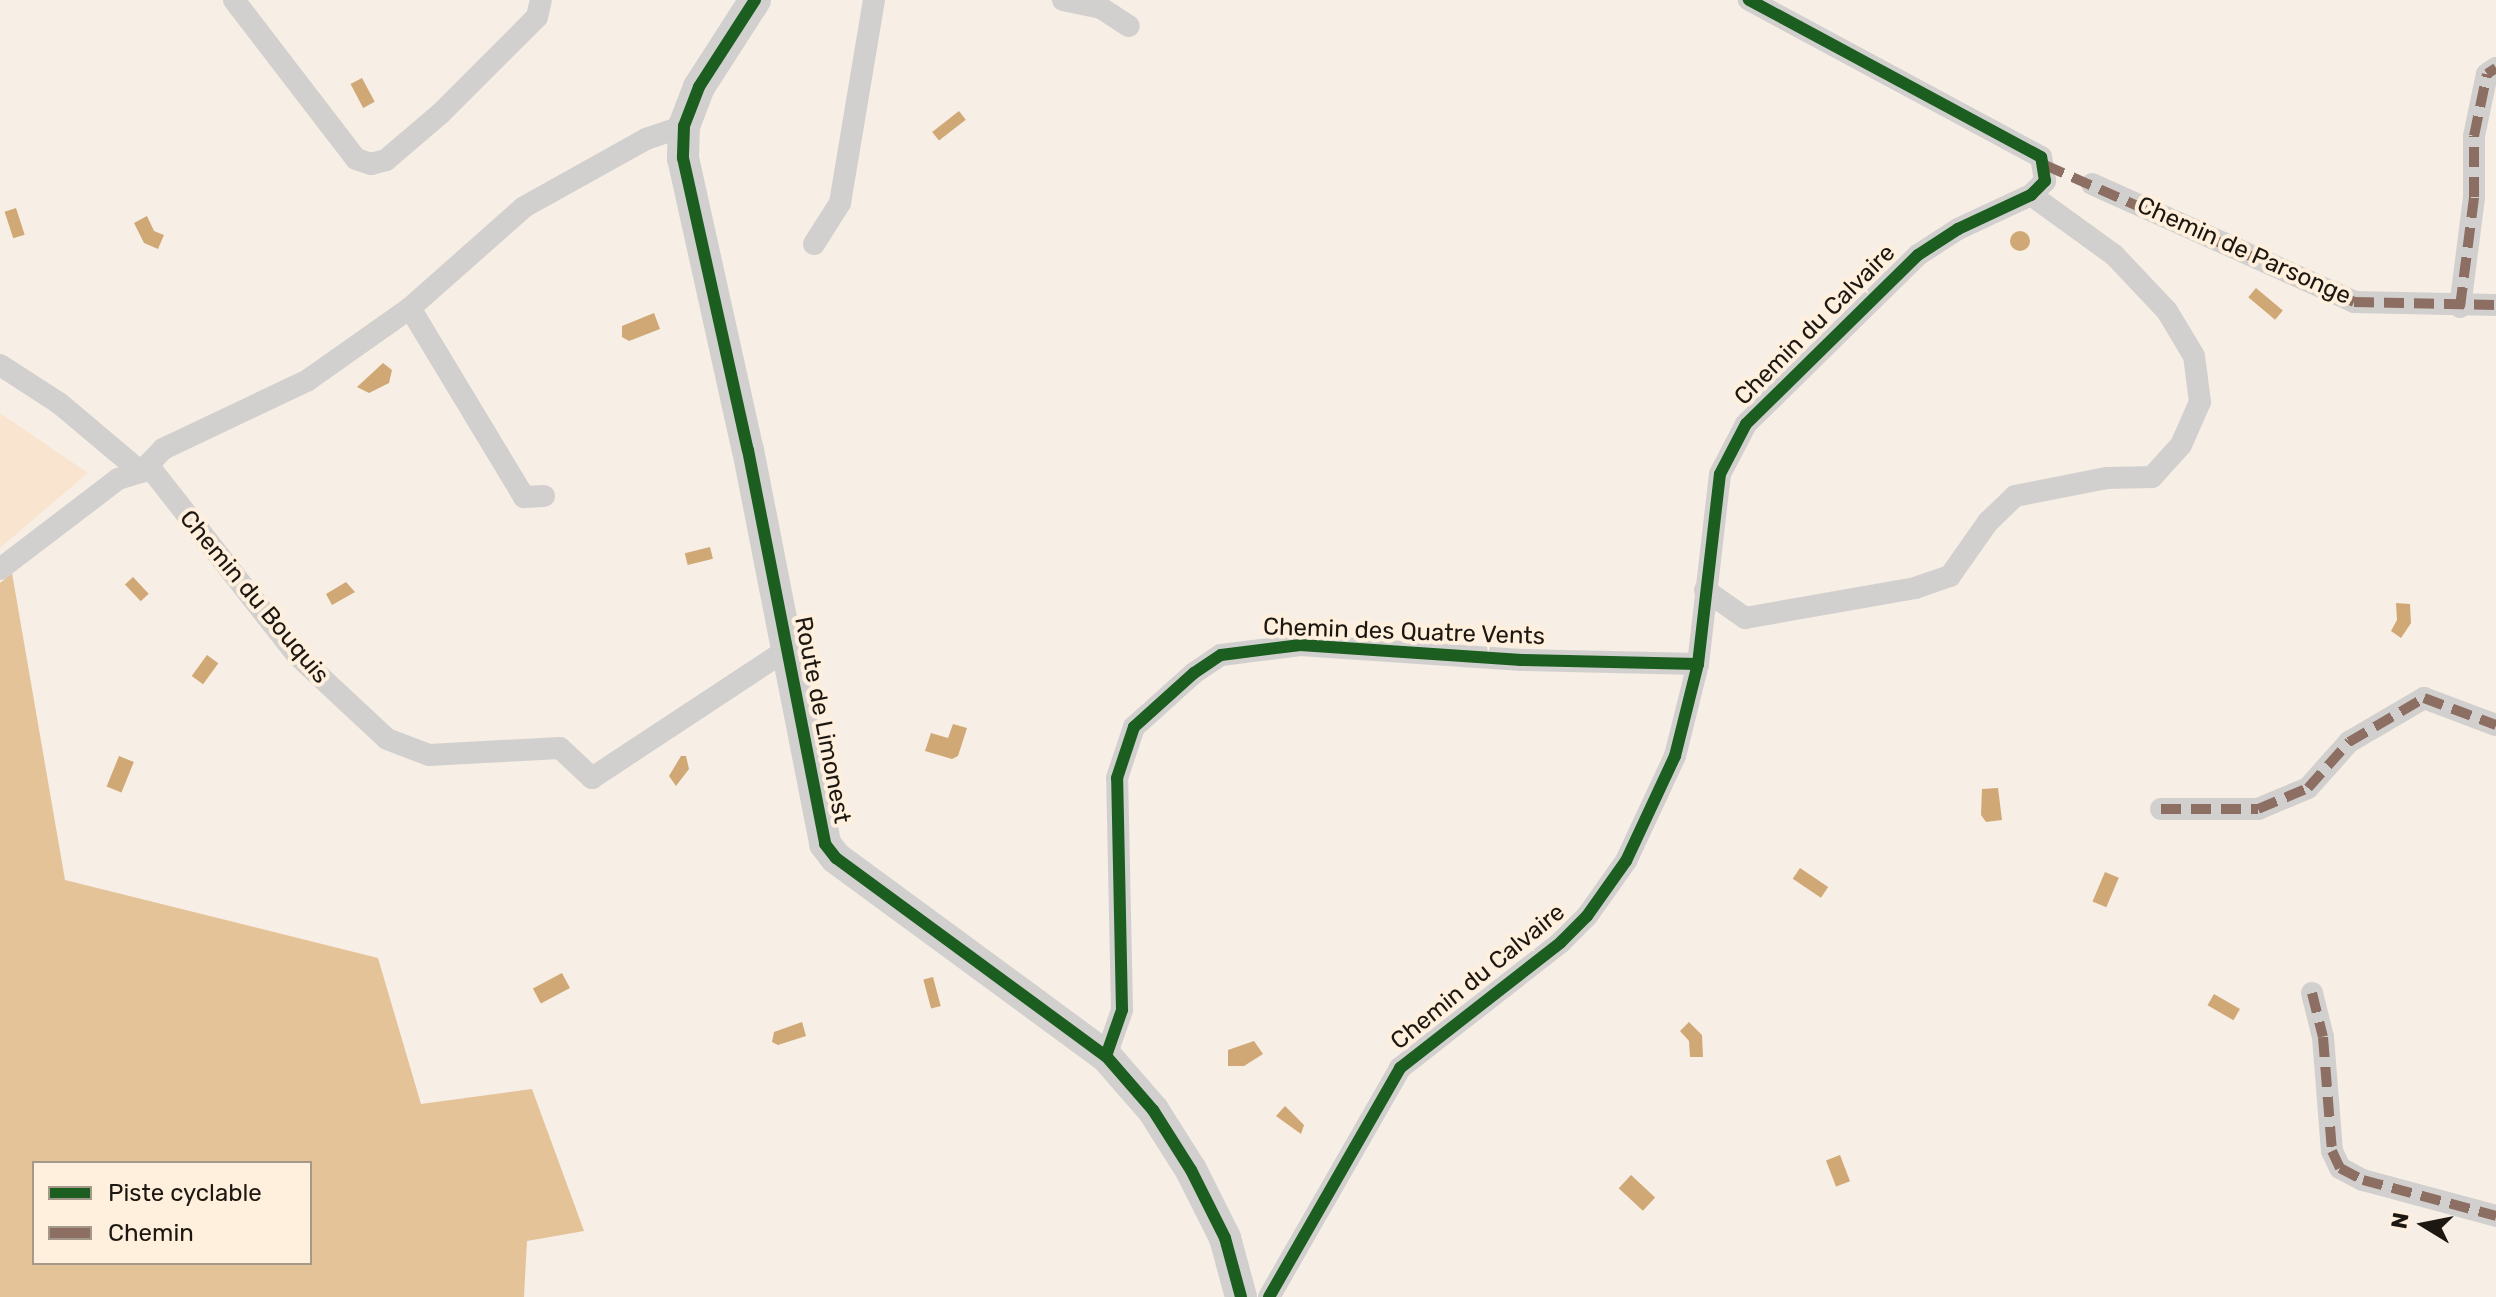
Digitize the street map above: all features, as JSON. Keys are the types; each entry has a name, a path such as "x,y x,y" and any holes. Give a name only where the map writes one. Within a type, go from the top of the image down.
{"street":[{"path":"234,0 356,159 371,164 386,160 440,114 537,17 541,0"},
{"name":"Route de Limonest","path":"755,0 699,87 684,126 683,158 825,844 836,858 1106,1056 1153,1110 1191,1170 1225,1238 1241,1297"},
{"path":"814,244 840,203 874,0"},
{"path":"1063,0 1101,8 1129,26"},
{"path":"1705,590 1745,618 1915,588 1950,576 1988,522 2015,496 2107,478 2152,477 2181,445 2200,402 2194,356 2167,311 2114,255 2031,195 2045,181 2045,165 2034,153 1749,0"},
{"path":"2460,307 2474,197 2474,136 2487,74 2496,68"},
{"path":"0,569 118,479 144,469 163,449 308,380 410,308 524,207 646,139 684,126"},
{"name":"Chemin de Parsonge","path":"2092,184 2354,302 2460,307 2496,305"},
{"name":"Chemin du Calvaire","path":"1269,1297 1400,1068 1561,942 1607,888 1675,756 1698,664 1720,474 1746,424 1918,255 1958,229 2031,195"},
{"path":"410,308 524,497 544,496"},
{"name":"Chemin du Bouquis","path":"0,365 59,403 144,469 298,656 387,739 429,755 560,748 592,778 786,650"},
{"name":"Chemin des Quatre Vents","path":"1106,1056 1122,1010 1117,778 1134,727 1194,673 1221,655 1300,645 1521,660 1698,664"},
{"path":"2161,809 2258,809 2295,794 2308,788 2349,742 2424,698 2496,725"},
{"path":"2312,993 2323,1037 2332,1151 2340,1168 2363,1180 2496,1216"}],"shaded area":[{"path":"362,78 375,102 363,108 351,84"},
{"path":"959,111 966,120 939,141 932,132"},
{"path":"16,208 25,235 13,238 5,212"},
{"path":"147,216 154,231 164,235 158,249 144,243 134,223"},
{"path":"2016,231 2024,231 2030,241 2024,251 2016,251 2010,245 2010,237"},
{"path":"2256,288 2283,310 2275,320 2248,297"},
{"path":"654,313 660,329 629,341 622,337 622,326"},
{"path":"383,363 392,370 389,383 369,393 357,387"},
{"path":"0,413 88,473 0,548"},
{"path":"710,547 713,559 688,565 685,553"},
{"path":"12,573 65,880 378,958 421,1104 532,1089 584,1231 527,1241 524,1297 0,1297 0,583"},
{"path":"133,577 149,594 141,601 125,585"},
{"path":"346,582 355,592 332,605 326,594"},
{"path":"2396,603 2410,604 2411,623 2401,638 2391,631 2397,620"},
{"path":"207,655 218,663 203,684 192,676"},
{"path":"953,724 967,728 958,756 952,759 925,751 931,733 948,738"},
{"path":"119,756 134,762 121,793 107,787"},
{"path":"681,756 686,756 689,769 676,786 669,776"},
{"path":"1998,788 2002,820 1986,822 1981,815 1982,789"},
{"path":"1800,868 1828,887 1821,898 1793,879"},
{"path":"2105,872 2119,878 2106,907 2092,901"},
{"path":"562,973 570,988 541,1004 533,988"},
{"path":"933,977 941,1006 931,1009 923,980"},
{"path":"2214,994 2240,1009 2233,1020 2208,1005"},
{"path":"802,1022 806,1036 778,1045 772,1042 774,1032"},
{"path":"1689,1022 1702,1035 1703,1057 1690,1057 1689,1041 1680,1031"},
{"path":"1254,1041 1263,1054 1244,1066 1228,1066 1228,1050"},
{"path":"1285,1106 1304,1125 1301,1134 1276,1116"},
{"path":"1840,1155 1850,1181 1836,1187 1826,1160"},
{"path":"1631,1175 1655,1198 1643,1211 1619,1188"}],"marked path":[{"path":"2460,307 2474,197 2474,136 2487,74 2496,68"},
{"path":"2045,165 2354,302 2496,305"},
{"path":"2161,809 2258,809 2308,788 2349,742 2424,698 2496,725"},
{"path":"2312,993 2323,1037 2332,1151 2340,1168 2363,1180 2496,1216"}],"cycle path":[{"path":"755,0 699,87 684,126 683,158 748,450 825,844 836,858 1106,1056 1153,1110 1191,1170 1225,1238 1241,1297"},
{"path":"1269,1297 1400,1068 1561,942 1587,916 1626,861 1675,756 1698,664 1720,474 1746,424 1918,255 1958,229 2031,195 2045,181 2041,157 1749,0"},
{"path":"1106,1056 1122,1010 1117,778 1134,727 1194,673 1221,655 1300,645 1521,660 1698,664"}]}
